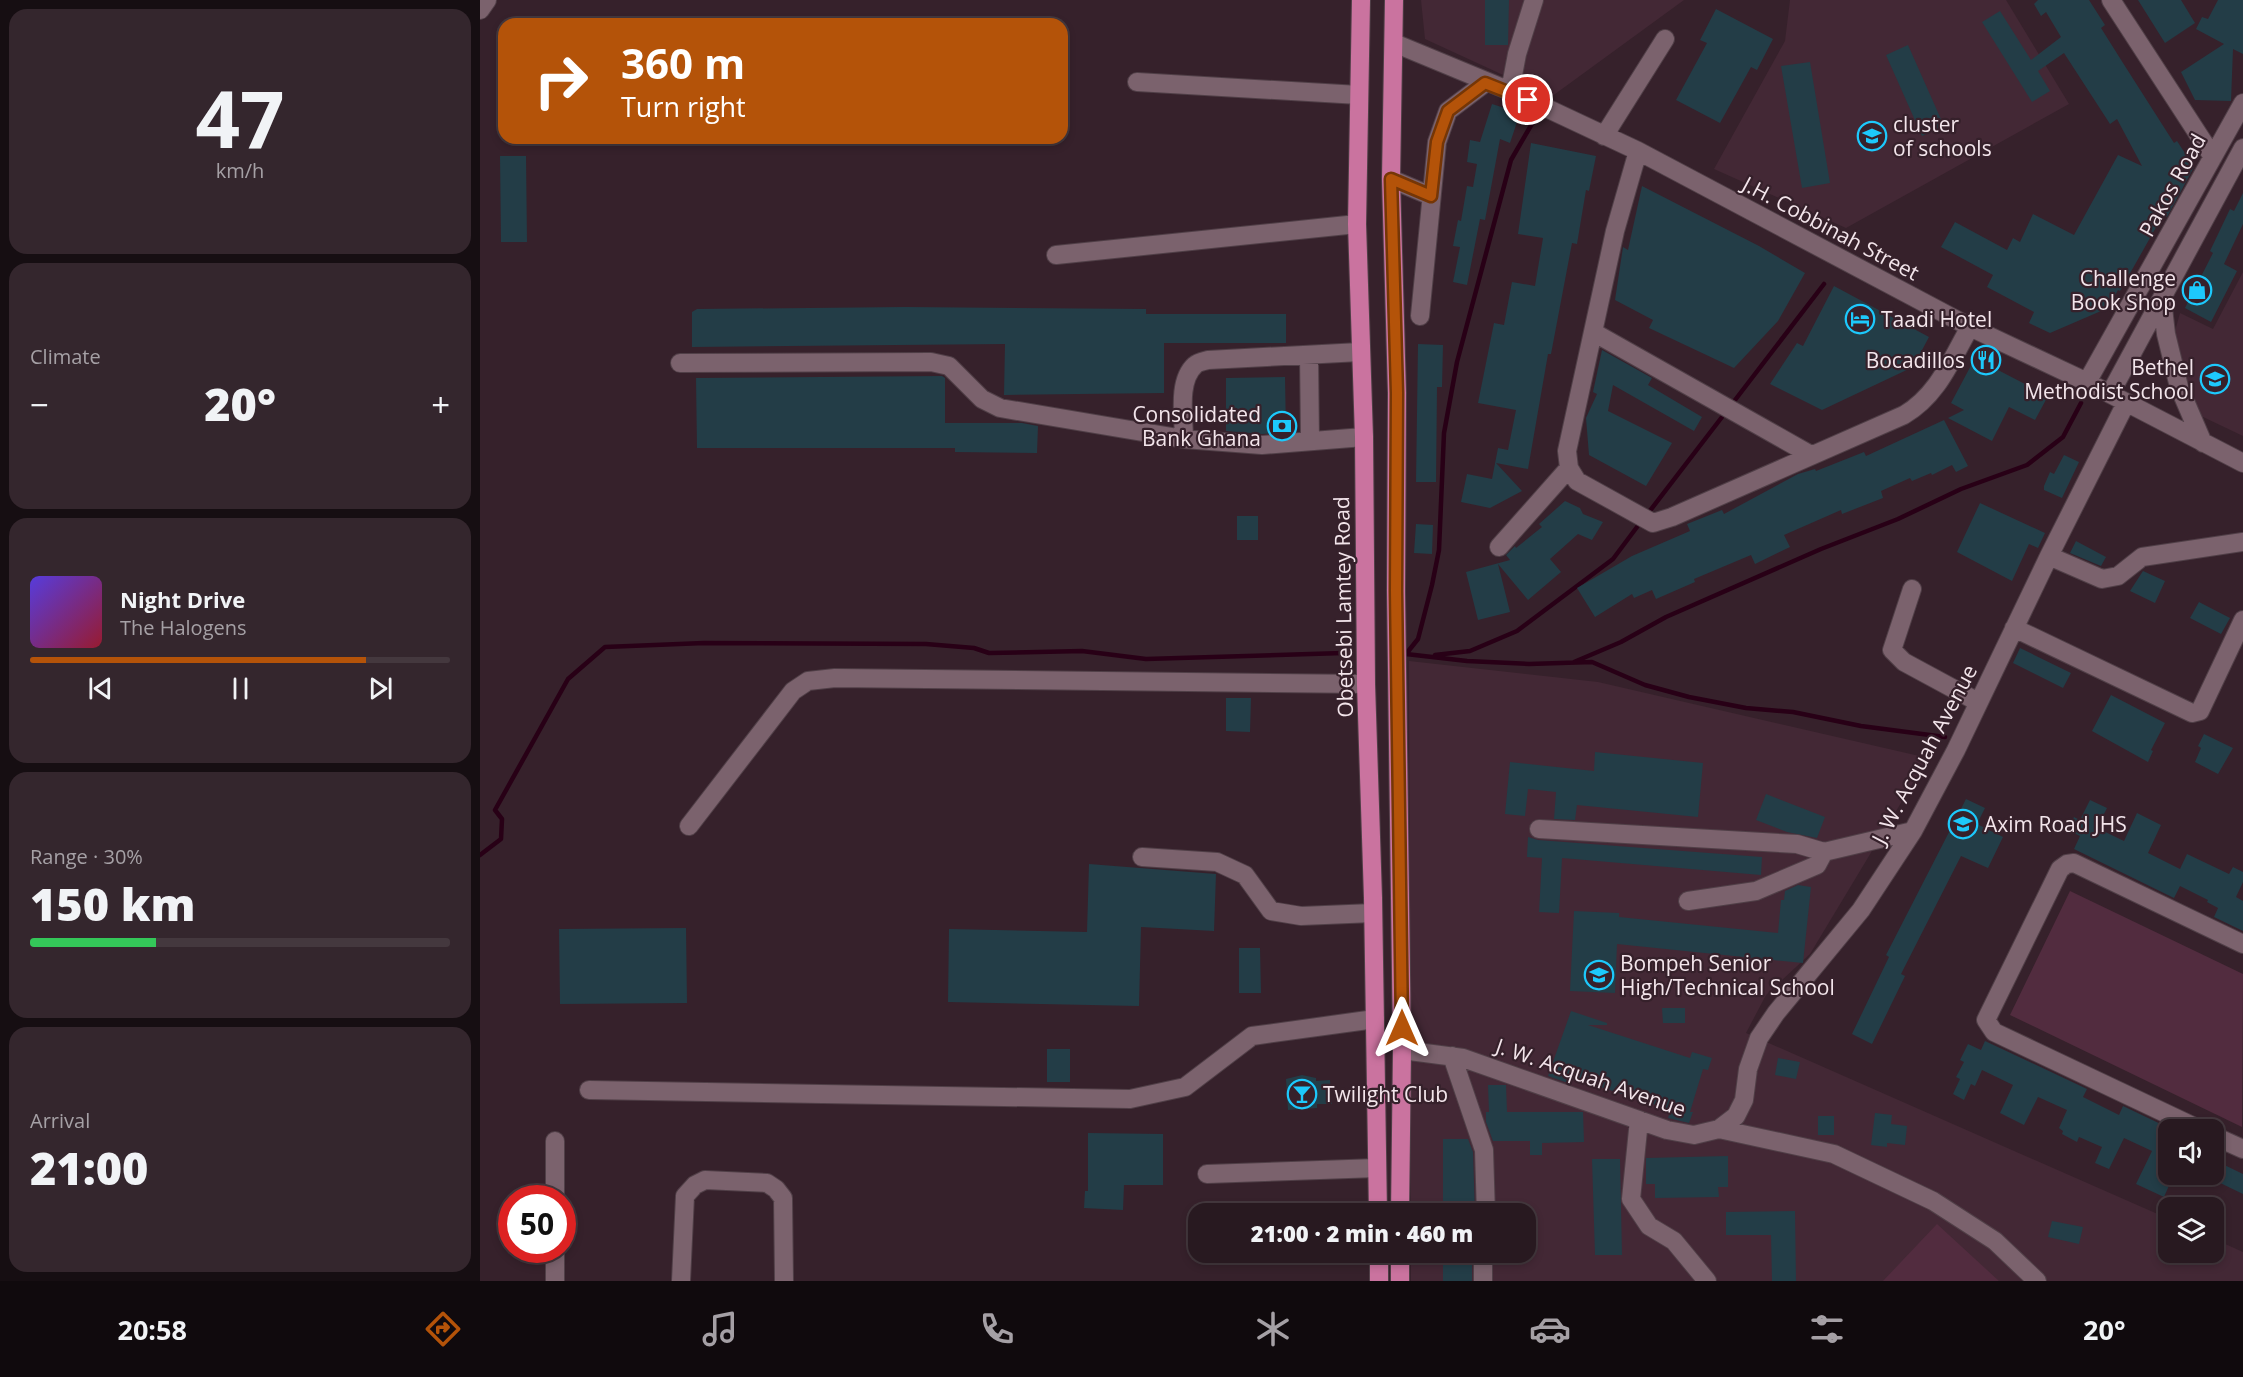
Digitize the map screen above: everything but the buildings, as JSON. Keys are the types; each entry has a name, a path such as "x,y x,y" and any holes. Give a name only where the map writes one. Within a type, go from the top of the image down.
{"main road":[{"name":"Obetsebi Lamtey Road","path":"1360,0 1358,224 1378,1203"},
{"path":"1394,0 1391,179 1397,393 1396,591 1402,1050 1400,1203"},
{"path":"1379,1263 1379,1281"},
{"path":"1400,1263 1400,1281"}],"street":[{"path":"480,10 487,0"},
{"path":"1509,91 1517,54 1534,0"},
{"path":"2111,0 2213,157"},
{"path":"1604,136 1665,39"},
{"name":"J.H. Cobbinah Street","path":"1394,43 1485,83 1509,91 1638,151 1970,327 2087,382 2243,463"},
{"path":"1137,82 1359,95"},
{"path":"1420,316 1437,142 1448,111 1485,83"},
{"name":"Pakos Road","path":"2087,382 2243,103"},
{"path":"2110,394 2243,148"},
{"path":"1638,151 1615,231 1567,450 1569,468 1577,481 1653,523 1672,518 1904,416 1921,405 1935,387 1970,327"},
{"path":"1391,179 1431,196"},
{"path":"1056,255 1358,224"},
{"path":"2162,299 2166,334 2180,387 2203,443"},
{"path":"1593,332 1811,455"},
{"path":"1184,439 1184,388 1187,376 1195,364 1208,360 1360,352"},
{"path":"1309,355 1310,441"},
{"path":"680,363 931,362 949,366 982,399 1000,408 1184,439 1262,445 1364,436"},
{"name":"J. W. Acquah Avenue","path":"1402,1050 1475,1061 1667,1130 1694,1135 1719,1129 1736,1116 1744,1100 1748,1069 1759,1038 1776,1013 1861,910 1913,831 2126,403"},
{"path":"1499,547 1569,468"},
{"path":"2049,556 2102,579 2118,576 2142,558 2243,542"},
{"path":"1912,589 1893,650 1904,662 1978,702"},
{"path":"2014,628 2192,713 2200,711 2243,620"},
{"path":"690,826 793,691 808,681 835,678 1366,684"},
{"path":"1539,829 1797,844 1824,852 1913,831"},
{"path":"1688,901 1756,891 1817,865 1824,852"},
{"path":"1142,857 1217,862 1245,875 1271,911 1301,916 1373,913"},
{"path":"2178,1119 1994,1032 1986,1020 2060,869 2067,864 2074,863 2243,944"},
{"path":"589,1090 1130,1099 1185,1087 1252,1036 1375,1019"},
{"path":"1452,1056 1484,1150 1486,1203"},
{"path":"1639,1120 1631,1199 1649,1226 1674,1241 1707,1281"},
{"path":"1719,1129 1834,1154 1933,1201 1995,1241 2037,1281"},
{"path":"2224,1140 2243,1149"},
{"path":"555,1141 555,1185"},
{"path":"1207,1174 1377,1168"},
{"path":"681,1281 685,1196 695,1185 705,1180 767,1183 776,1189 783,1198 784,1281"},
{"path":"555,1263 555,1281"},
{"path":"1483,1263 1483,1281"}],"shaded area":[{"path":"1421,0 1684,0 1551,97 1425,39"},
{"name":"cluster of schools","path":"1790,0 2006,0 2069,104 1846,228 1714,169 1785,41"},
{"name":"Bethel Methodist School","path":"2243,272 2243,436 2201,416 2172,342 2180,313 2213,329"},
{"name":"Bompeh Senior High/Technical School","path":"1409,661 1598,682 1928,758 1810,954 1766,995 1746,1033 2158,1214 2158,1263 2224,1263 2224,1243 2243,1252 2243,1281 1411,1281 1411,1263 1536,1263 1536,1203 1411,1203"},
{"path":"2070,891 2243,974 2242,1127 2010,1015"},
{"path":"1937,1224 1999,1281 1883,1281"}],"waterway":[{"path":"1406,654 1418,639 1439,550 1444,433 1457,362 1511,160 1533,122"},
{"path":"1732,404 1824,284"},
{"path":"1574,662 1621,642 1666,617 1821,549 1898,519 1961,489 2027,465 2063,437 2081,403"},
{"path":"1649,512 1722,417"},
{"path":"1435,655 1470,651 1517,631 1613,559 1637,527"},
{"path":"480,855 501,839 502,819 495,810 568,679 605,647 704,643 926,644 974,648 989,653 1082,651 1146,659 1343,653"},
{"path":"1406,654 1467,661 1529,664 1592,662 1645,685 1689,697 1746,708 1793,712 1861,726 1945,737"}],"place":[{"name":"cluster of schools","path":"1872,136"},
{"name":"Challenge Book Shop","path":"2197,290"},
{"name":"Taadi Hotel","path":"1860,319"},
{"name":"Bocadillos","path":"1986,360"},
{"name":"Bethel Methodist School","path":"2215,379"},
{"name":"Consolidated Bank Ghana","path":"1282,426"},
{"name":"Axim Road JHS","path":"1963,824"},
{"name":"Bompeh Senior High/Technical School","path":"1599,975"},
{"name":"Twilight Club","path":"1302,1094"}],"route":[{"path":"1402,1028 1396,591 1397,393 1391,179 1431,196 1437,142 1448,111 1485,83 1528,100"}]}
